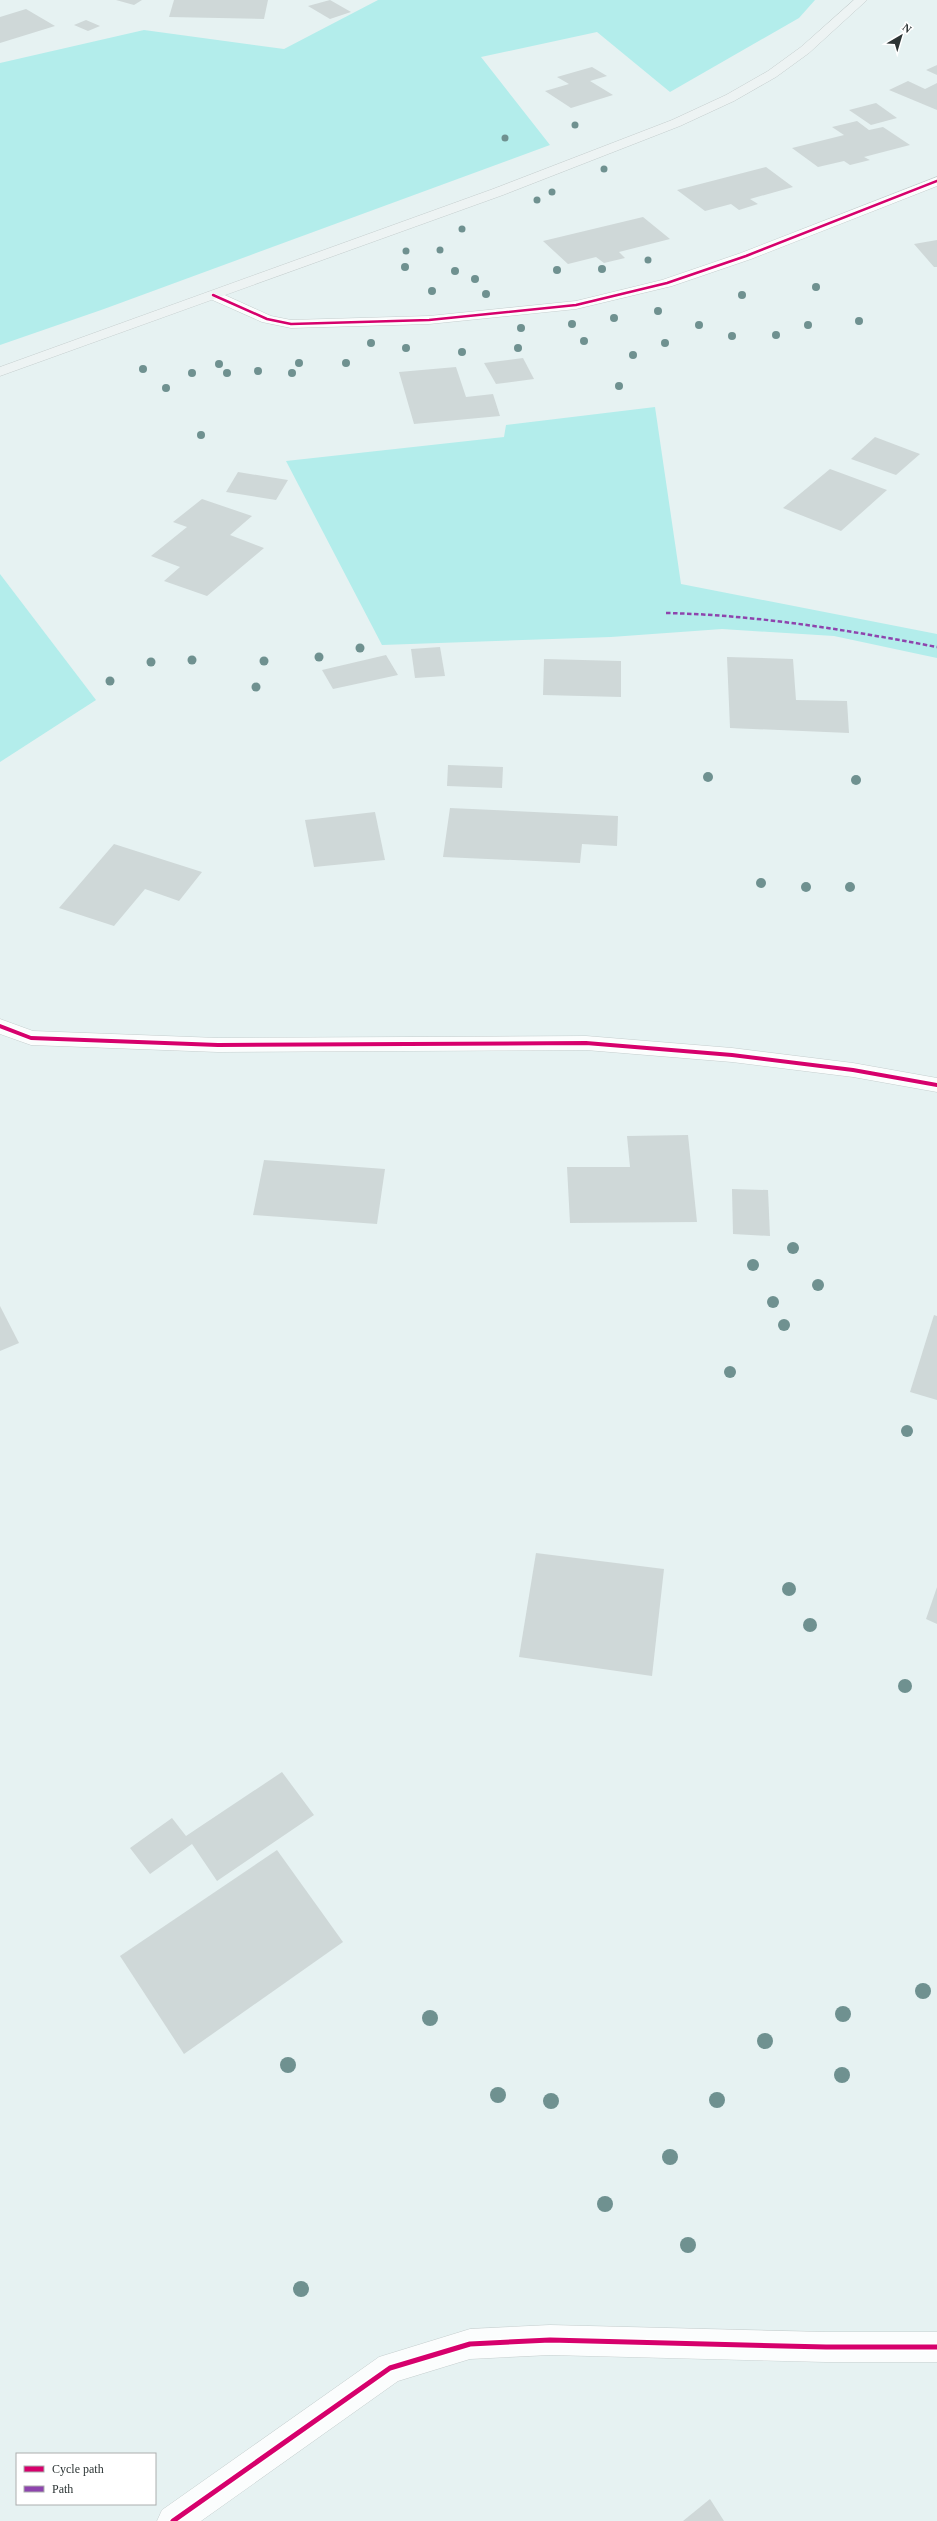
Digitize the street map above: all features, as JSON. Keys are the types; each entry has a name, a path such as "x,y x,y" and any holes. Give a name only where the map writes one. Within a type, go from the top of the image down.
{"main road":[{"path":"0,372 213,296 616,148 676,123 730,98 772,74 805,50 861,0"}],"street":[{"path":"213,296 267,318 291,324 429,320 576,306 667,283 746,256 937,181"},
{"path":"0,1026 31,1038 196,1044 586,1043 732,1055 853,1070 937,1085"},
{"path":"173,2521 390,2368 470,2344 550,2340 826,2347 937,2347"}],"shaded area":[{"path":"378,0 815,0 799,18 670,92 597,32 481,57 550,145 104,309 0,345 0,63 144,30 284,49"},
{"path":"655,407 681,584 937,634 937,658 834,636 722,629 611,637 382,645 286,461 504,437 506,425"},
{"path":"0,574 96,700 0,762"}],"building":[{"path":"116,0 142,0 134,5"},
{"path":"174,0 268,0 264,19 169,17"},
{"path":"330,0 351,12 330,19 308,6"},
{"path":"26,9 55,26 0,43 0,17"},
{"path":"86,20 100,26 88,31 74,25"},
{"path":"937,65 937,75 926,70"},
{"path":"592,67 607,76 590,81 613,95 571,108 545,91 569,84 557,77"},
{"path":"908,81 925,89 937,83 937,110 889,90"},
{"path":"876,103 897,118 871,125 849,110"},
{"path":"857,121 869,130 883,127 910,145 864,157 870,160 850,165 844,161 818,167 792,148 844,135 832,127"},
{"path":"766,167 793,187 750,199 758,204 739,210 731,204 705,211 677,190"},
{"path":"643,217 670,239 619,252 625,258 604,263 596,257 568,264 543,241"},
{"path":"937,240 937,267 934,267 914,244"},
{"path":"523,358 534,379 496,384 484,363"},
{"path":"456,367 466,397 493,394 500,416 414,424 399,372"},
{"path":"875,437 920,454 896,475 851,459"},
{"path":"830,469 887,490 841,531 783,508"},
{"path":"238,472 288,480 276,500 226,492"},
{"path":"202,499 252,516 230,535 264,548 207,596 164,581 180,567 151,556 187,527 173,522"},
{"path":"440,647 445,676 415,678 411,649"},
{"path":"386,655 398,675 333,689 322,670"},
{"path":"727,657 793,659 796,700 847,701 849,733 730,728"},
{"path":"544,659 621,661 621,697 543,695"},
{"path":"448,765 503,767 502,788 447,786"},
{"path":"450,808 618,816 617,846 582,844 580,863 443,857"},
{"path":"375,812 385,860 314,867 305,820"},
{"path":"114,844 202,872 179,901 145,889 114,926 59,908"},
{"path":"688,1135 697,1222 570,1223 567,1167 630,1167 627,1136"},
{"path":"264,1160 385,1169 377,1224 253,1215"},
{"path":"732,1189 768,1190 770,1236 733,1234"},
{"path":"0,1306 19,1343 0,1351"},
{"path":"934,1315 937,1316 937,1400 910,1392"},
{"path":"536,1553 664,1569 652,1676 519,1657"},
{"path":"937,1587 937,1624 926,1619"},
{"path":"282,1772 314,1815 217,1881 192,1844 150,1874 130,1848 172,1818 186,1836"},
{"path":"277,1850 343,1942 184,2054 120,1956"},
{"path":"710,2499 724,2521 683,2521"}],"marked path":[{"path":"666,613 720,614 827,626 937,647"}],"cycle path":[{"path":"213,295 267,319 291,324 429,320 576,305 667,283 746,256 937,181"},
{"path":"0,1026 31,1038 218,1045 586,1043 732,1055 853,1070 937,1085"},
{"path":"173,2521 390,2368 470,2344 550,2340 826,2347 937,2347"}]}
